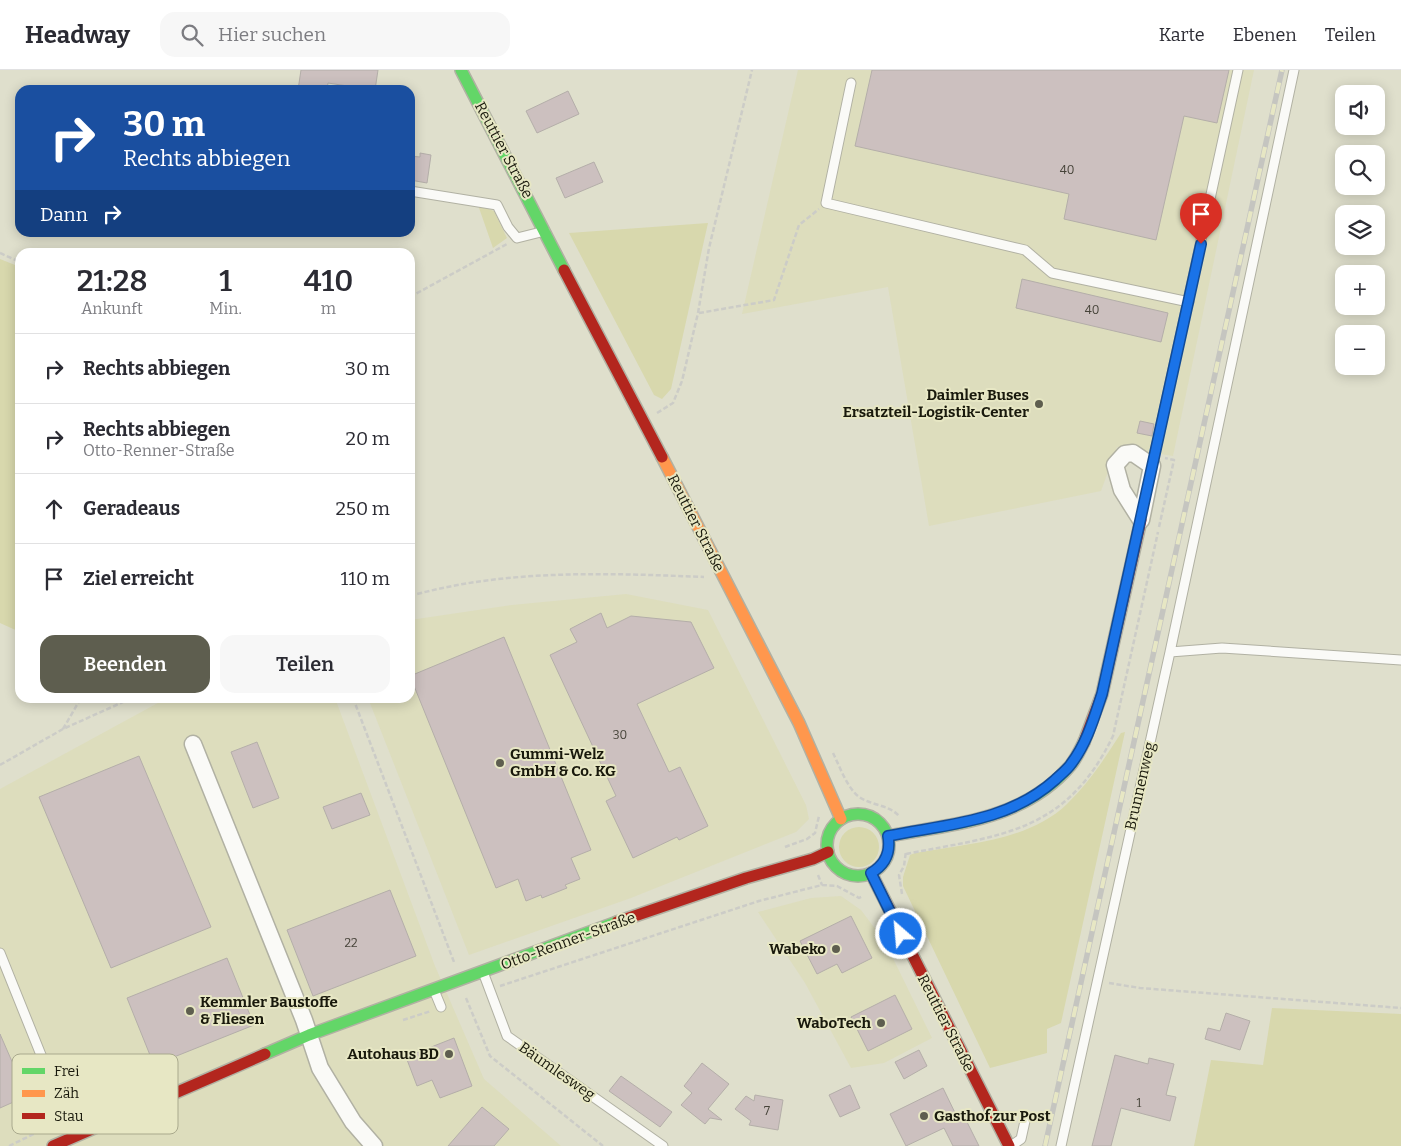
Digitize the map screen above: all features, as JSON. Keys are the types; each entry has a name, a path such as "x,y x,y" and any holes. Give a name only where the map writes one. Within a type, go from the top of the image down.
{"main road":[{"name":"Reuttier Straße","path":"461,70 794,715 841,819"},
{"path":"888,836 984,818 1015,808 1038,795 1071,765 1089,733 1102,694 1140,520"},
{"path":"857,814 873,818 879,822 888,836 887,855 881,866 871,873 855,876 841,871 828,852 829,833 841,819 857,814"},
{"name":"Otto-Renner-Straße","path":"178,1092 309,1035 628,918 746,878 813,859 828,852"},
{"name":"Reuttier Straße","path":"871,873 1010,1146"},
{"name":"Otto-Renner-Straße","path":"53,1146 81,1134"}],"street":[{"path":"1133,453 1152,466 1140,520 1122,490 1112,461 1125,454 1133,453"},
{"path":"193,744 309,1035 320,1068 353,1122 374,1146"}],"lane":[{"path":"1152,466 1238,70"},
{"name":"Brunnenweg","path":"1061,1146 1170,652 1294,70"},
{"path":"851,83 826,203 1025,250 1052,273 1189,302"},
{"path":"415,192 497,205 508,227 517,238 545,231"},
{"path":"1170,652 1222,648 1401,660"},
{"path":"0,953 41,1054"},
{"name":"Bäumlesweg","path":"483,972 488,990 507,1036 662,1146"},
{"path":"434,990 441,1007"},
{"path":"1010,1146 1021,1139 1025,1121"}],"path":[{"path":"673,403 682,381 698,313 709,248 752,70"},
{"path":"698,313 774,300 799,225 826,203"},
{"path":"415,294 517,238"},
{"path":"0,253 15,260"},
{"path":"415,595 436,589 527,576 610,573 704,577"},
{"path":"63,729 78,703"},
{"path":"0,766 63,729 121,703"},
{"path":"355,703 455,964"},
{"path":"854,793 870,803 890,809 899,815 906,854 899,875 903,898"},
{"path":"397,1020 406,1020 488,990 759,901 822,886 837,886 859,898"},
{"path":"1096,981 1140,988 1401,1008"},
{"path":"466,998 490,1056 602,1146"}],"shaded area":[{"path":"798,70 1254,70 1173,456 1117,447 1101,491 929,526 888,287 742,314"},
{"path":"478,205 494,211 507,238 493,248"},
{"path":"708,223 671,389 662,399 654,395 569,233"},
{"path":"0,259 15,265 15,630 0,623"},
{"path":"626,594 708,610 806,805 809,819 796,832 631,898 469,955 370,703 415,703 415,619 512,605"},
{"path":"158,703 337,703 435,966 484,1079 561,1146 0,1146 0,789"},
{"path":"1125,732 1061,1023 1047,1029 1047,1053 990,1068 903,886 903,877 910,855 996,839 1034,826 1052,816 1067,804 1090,779 1121,733"},
{"path":"859,827 873,833 879,847 873,861 859,867 845,861 839,847 845,833"},
{"path":"841,896 861,910 885,942 932,1038 884,1063 851,1068 805,983 758,912 811,898"},
{"path":"1272,1008 1401,1014 1401,1146 1194,1146 1211,1060 1263,1065"}],"building":[{"path":"301,70 378,70 376,85 328,83 328,85 299,85"},
{"path":"872,70 1229,70 1217,123 1184,116 1156,240 1064,219 1069,194 855,146"},
{"path":"568,91 579,114 537,133 526,111"},
{"path":"420,153 431,155 427,183 415,181 415,156 420,157"},
{"path":"594,162 603,182 565,198 556,178"},
{"path":"1022,279 1168,313 1161,342 1016,308"},
{"path":"1140,421 1154,424 1152,436 1137,433"},
{"path":"601,613 607,628 631,616 691,622 714,668 637,704 669,772 680,767 708,826 679,840 677,837 633,858 606,801 616,796 550,655 577,642 570,629"},
{"name":"Gummi-Welz GmbH & Co. KG","path":"504,637 591,850 571,858 580,879 565,885 567,888 542,898 541,895 526,901 518,879 496,888 415,688 415,674"},
{"path":"257,742 279,798 253,808 231,752"},
{"path":"139,756 211,927 111,968 39,797"},
{"path":"361,793 370,815 332,829 323,807"},
{"path":"390,890 416,956 313,996 287,930"},
{"name":"Wabeko","path":"851,916 872,958 842,973 837,964 817,974 800,941"},
{"name":"Kemmler Baustoffe & Fliesen","path":"227,958 254,1025 178,1055 150,1054 127,998"},
{"name":"WaboTech","path":"895,995 912,1029 868,1051 851,1017"},
{"path":"1226,1013 1250,1021 1240,1050 1205,1039 1208,1028 1220,1031"},
{"path":"0,1034 12,1062 12,1103 0,1108"},
{"path":"454,1038 472,1086 440,1098 432,1080 417,1086 406,1057"},
{"path":"919,1050 927,1066 904,1079 895,1062"},
{"path":"1115,1055 1148,1064 1149,1058 1174,1064 1166,1095 1176,1097 1170,1121 1121,1108 1111,1146 1092,1146"},
{"path":"702,1063 729,1084 708,1109 722,1120 710,1118 705,1124 681,1105 692,1093 684,1086"},
{"path":"621,1076 672,1112 660,1127 609,1091"},
{"path":"850,1085 860,1108 840,1117 829,1095"},
{"name":"Gasthof zur Post","path":"943,1088 959,1121 965,1118 979,1146 953,1146 944,1128 906,1146 890,1114"},
{"path":"755,1095 783,1100 778,1130 749,1125 751,1121 735,1109 746,1096 754,1101"},
{"path":"482,1107 509,1129 494,1146 448,1146"}],"railway":[{"path":"1045,1146 1282,70"}],"traffic: fast":[{"path":"461,70 564,270"},
{"path":"888,836 962,823 1010,809 1052,784 1072,763 1084,742"},
{"path":"858,814 870,816 880,823 887,833 889,845 887,857 880,867 870,874 858,876 846,874 836,867 829,857 827,845 829,833 836,823 846,816 858,814"},
{"path":"265,1054 309,1035 617,922"}],"traffic: slow":[{"path":"662,457 799,723 841,819"}],"traffic: jam":[{"path":"564,270 662,457"},
{"path":"1084,742 1102,694 1141,520"},
{"path":"617,922 746,878 813,859 828,852"},
{"path":"871,873 1009,1146"},
{"path":"178,1092 265,1054"},
{"path":"53,1146 81,1134"}],"place":[{"name":"Daimler Buses Ersatzteil-Logistik-Center","path":"1039,404"},
{"name":"Gummi-Welz GmbH & Co. KG","path":"500,763"},
{"name":"Wabeko","path":"836,949"},
{"name":"Kemmler Baustoffe & Fliesen","path":"190,1011"},
{"name":"WaboTech","path":"881,1023"},
{"name":"Autohaus BD","path":"449,1054"},
{"name":"Gasthof zur Post","path":"924,1116"}],"route":[{"path":"901,934 871,873 885,861 889,849 888,836 984,818 1015,808 1038,795 1071,765 1089,733 1102,694 1201,244"}]}
